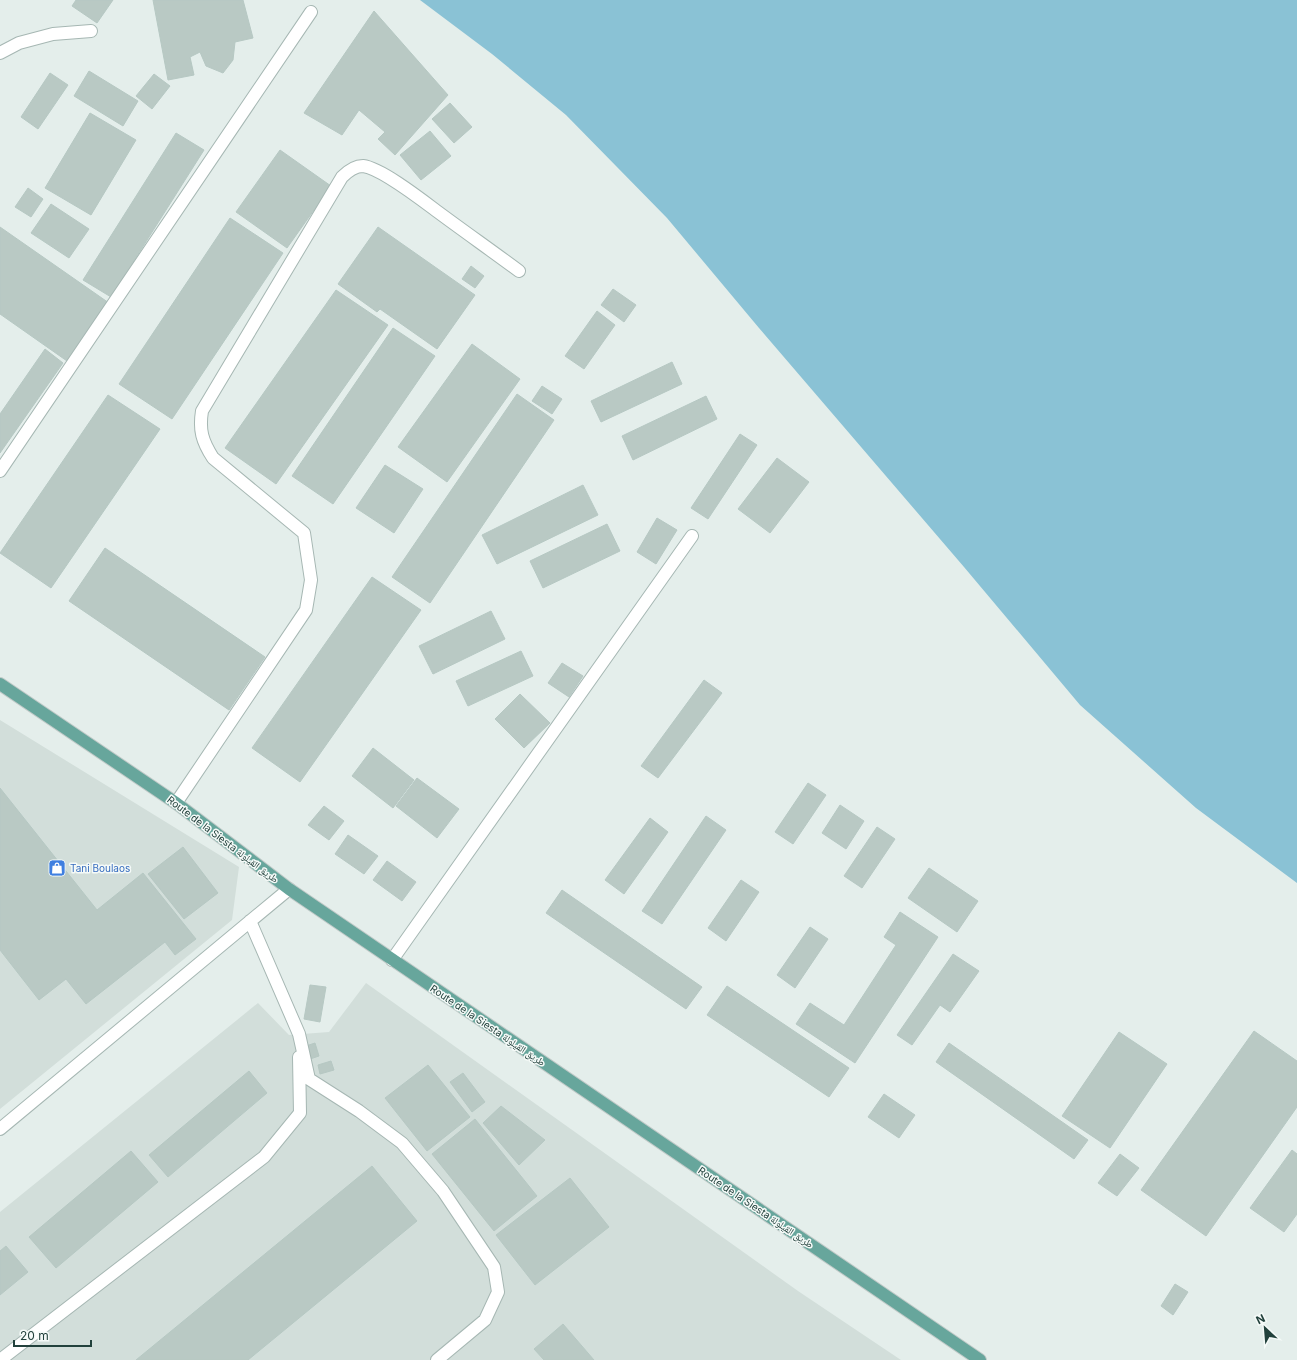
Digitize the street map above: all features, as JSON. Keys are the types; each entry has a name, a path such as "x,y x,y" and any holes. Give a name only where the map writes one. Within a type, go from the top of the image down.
{"main road":[{"name":"Route de la Siesta طريق القيلولة","path":"0,684 176,803 289,889 980,1360"}],"street":[{"path":"0,471 312,12"},
{"path":"0,53 19,43 52,34 91,31"},
{"path":"176,803 306,610 311,580 304,534 213,458 206,447 200,424 202,411 342,177 353,168 359,166 374,169 403,186 519,271"},
{"path":"392,960 692,536"},
{"path":"0,1129 289,889"},
{"path":"250,922 299,1034 309,1079 359,1111 402,1143 443,1190 494,1267 498,1292 485,1320 437,1360"},
{"path":"0,1360 264,1158 300,1113 299,1034"}],"shaded area":[{"path":"0,720 239,867 232,920 0,1109"},
{"path":"366,983 798,1291 901,1360 0,1360 0,1212 258,1003 289,1035 329,1032"}],"water":[{"path":"420,0 1297,0 1297,883 1196,808 1080,705 667,218 566,115 492,54"}],"building":[{"path":"76,0 113,0 97,23 72,6"},
{"path":"153,0 243,0 253,38 235,42 233,60 223,73 206,66 200,52 190,57 194,75 168,80"},
{"path":"374,11 448,95 395,155 378,139 385,132 359,110 342,135 304,113"},
{"path":"89,71 138,101 123,126 74,96"},
{"path":"50,73 68,85 38,129 21,117"},
{"path":"154,74 170,86 152,109 136,96"},
{"path":"450,103 472,127 454,143 432,119"},
{"path":"90,113 136,140 91,215 45,188"},
{"path":"430,131 451,156 421,180 400,155"},
{"path":"176,133 204,150 111,297 83,280"},
{"path":"280,150 331,186 287,248 236,212"},
{"path":"28,188 43,199 31,217 15,207"},
{"path":"51,204 89,229 69,258 31,233"},
{"path":"230,218 283,253 172,419 119,384"},
{"path":"0,227 109,303 67,361 0,314"},
{"path":"378,227 475,295 437,349 380,309 377,312 338,284"},
{"path":"471,266 484,276 475,288 462,279"},
{"path":"613,289 636,305 624,322 601,305"},
{"path":"336,290 388,325 276,484 225,448"},
{"path":"597,311 615,325 584,369 565,356"},
{"path":"393,328 435,356 333,504 292,476"},
{"path":"472,344 520,379 447,482 398,447"},
{"path":"45,349 63,363 0,453 0,414"},
{"path":"672,362 682,384 601,422 591,401"},
{"path":"542,386 562,399 552,414 532,401"},
{"path":"517,394 554,420 430,603 392,577"},
{"path":"108,395 160,429 51,588 0,553"},
{"path":"706,396 717,419 633,460 622,436"},
{"path":"740,434 757,445 708,519 691,508"},
{"path":"777,458 809,482 770,533 738,509"},
{"path":"385,465 423,489 394,533 356,508"},
{"path":"583,485 598,515 497,564 482,535"},
{"path":"657,518 677,530 656,564 637,552"},
{"path":"607,524 620,551 543,588 530,561"},
{"path":"105,548 265,657 229,710 69,601"},
{"path":"372,577 421,610 300,782 252,748"},
{"path":"491,611 505,639 433,674 419,646"},
{"path":"521,651 533,676 468,706 456,681"},
{"path":"562,663 583,676 569,697 548,683"},
{"path":"704,680 722,693 658,778 641,766"},
{"path":"520,694 550,723 524,748 495,719"},
{"path":"373,748 414,780 393,808 352,776"},
{"path":"417,778 459,809 437,838 396,806"},
{"path":"808,783 826,795 793,844 775,832"},
{"path":"0,788 97,910 143,873 196,939 175,955 165,942 86,1004 66,979 39,1000 0,950"},
{"path":"840,805 864,821 846,849 822,833"},
{"path":"324,806 344,821 329,840 308,825"},
{"path":"706,816 726,830 662,924 642,911"},
{"path":"650,818 668,832 624,894 605,880"},
{"path":"877,827 895,839 862,888 844,876"},
{"path":"348,835 378,856 364,874 335,854"},
{"path":"183,847 218,893 184,919 148,874"},
{"path":"387,861 416,882 402,901 373,880"},
{"path":"929,868 978,901 957,932 908,898"},
{"path":"741,880 759,892 726,941 708,928"},
{"path":"562,890 702,987 686,1009 546,913"},
{"path":"900,912 938,937 855,1063 796,1024 810,1003 844,1025 896,945 884,937"},
{"path":"810,927 828,939 795,988 777,975"},
{"path":"953,954 979,971 950,1012 940,1005 912,1045 897,1035"},
{"path":"310,985 326,987 320,1022 304,1019"},
{"path":"727,986 849,1068 829,1097 707,1015"},
{"path":"1254,1031 1297,1061 1297,1107 1206,1236 1141,1190"},
{"path":"1119,1032 1167,1064 1110,1148 1062,1116"},
{"path":"315,1043 319,1056 310,1059 306,1046"},
{"path":"949,1043 1088,1140 1074,1159 936,1062"},
{"path":"331,1061 334,1070 320,1074 318,1065"},
{"path":"428,1065 470,1117 427,1151 385,1098"},
{"path":"249,1071 267,1093 168,1177 149,1155"},
{"path":"463,1073 485,1102 472,1112 450,1082"},
{"path":"884,1094 915,1115 899,1138 868,1117"},
{"path":"501,1106 545,1140 519,1165 483,1123"},
{"path":"475,1119 537,1196 494,1231 432,1154"},
{"path":"1292,1150 1297,1154 1297,1214 1284,1232 1250,1208"},
{"path":"131,1151 158,1182 56,1268 29,1237"},
{"path":"1120,1154 1139,1168 1117,1196 1098,1183"},
{"path":"372,1166 417,1221 248,1360 136,1360"},
{"path":"570,1178 609,1227 535,1285 496,1235"},
{"path":"6,1246 28,1272 0,1295 0,1251"},
{"path":"1175,1284 1188,1292 1173,1315 1161,1306"},
{"path":"563,1324 594,1360 544,1360 534,1349"}],"place":[{"name":"Tani Boulaos","path":"57,868"}]}
